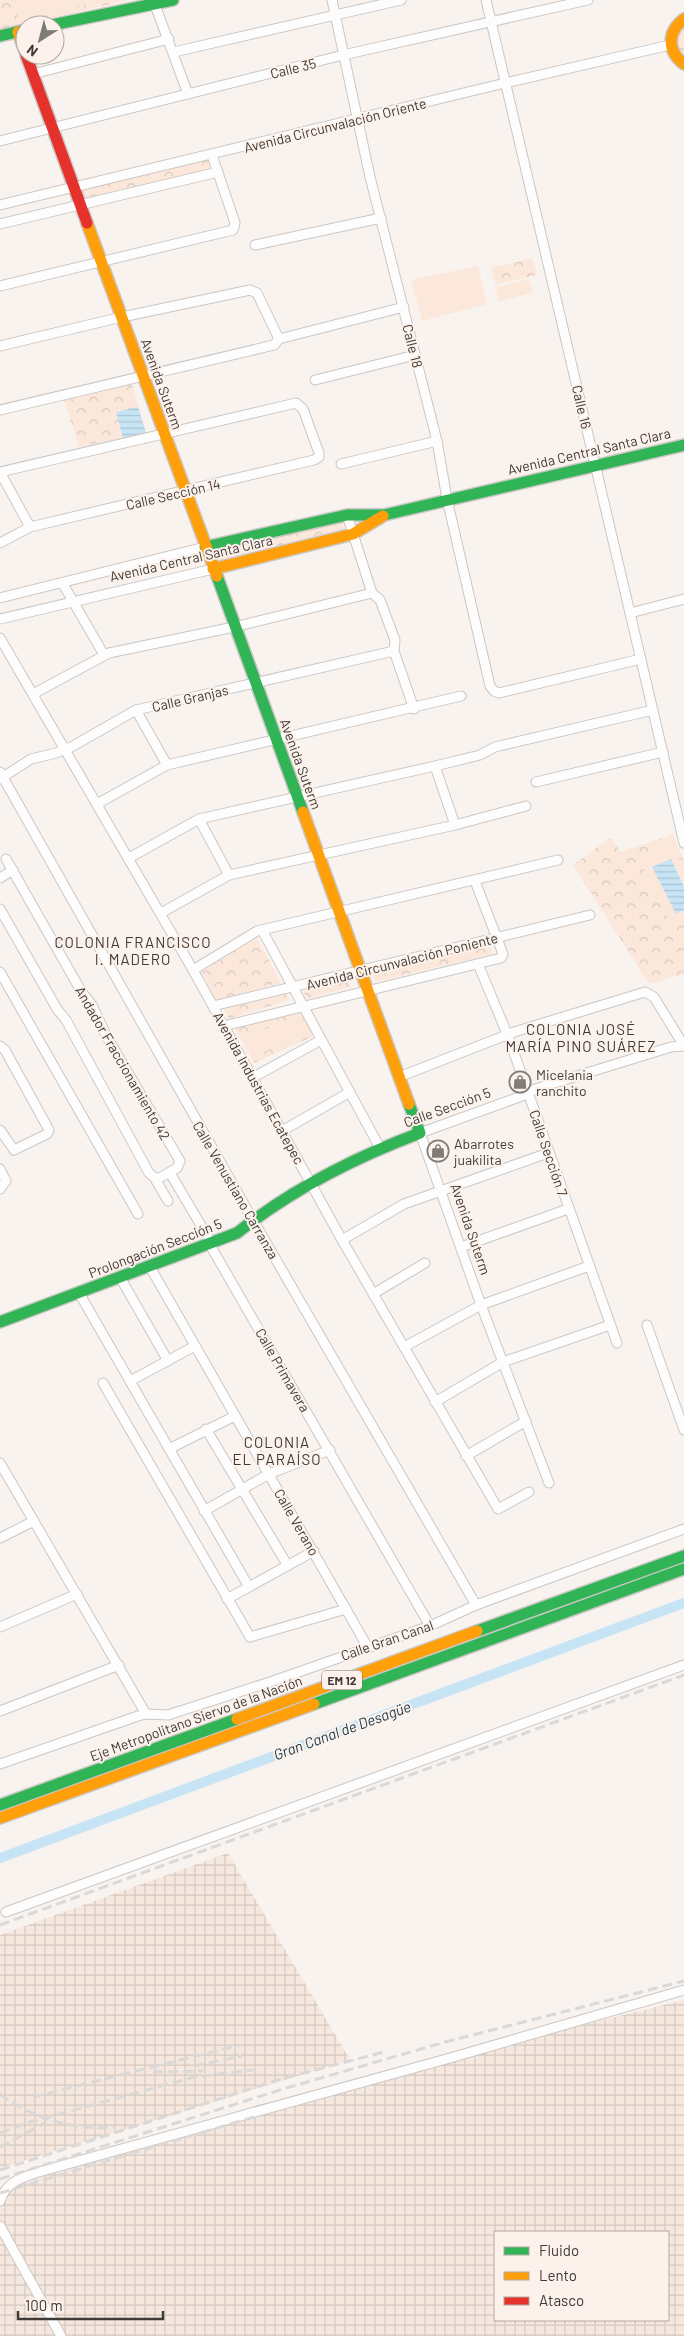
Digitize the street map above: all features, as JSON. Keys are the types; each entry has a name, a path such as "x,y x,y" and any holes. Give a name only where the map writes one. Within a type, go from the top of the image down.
{"main road":[{"path":"65,22 154,2 173,0"},
{"path":"684,19 672,31 670,46 676,58 684,64"},
{"path":"0,36 15,33"},
{"name":"Avenida Suterm","path":"30,65 144,376 212,569 420,1133"},
{"name":"Avenida Central Santa Clara","path":"205,548 347,515 384,515 447,498 684,445"},
{"name":"Avenida Central Santa Clara","path":"212,569 353,534 384,515"},
{"name":"Calle Sección 5","path":"312,1184 380,1148 420,1133"},
{"name":"Prolongación Sección 5","path":"0,1322 211,1245 237,1233 253,1220 312,1184"},
{"name":"Eje Metropolitano Siervo de la Nación","path":"0,1805 684,1556"},
{"name":"Eje Metropolitano Siervo de la Nación","path":"0,1818 684,1569"}],"street":[{"name":"Calle 18","path":"332,0 357,120 436,441 447,498 490,686 499,693 641,659"},
{"path":"174,52 401,0"},
{"name":"Calle 16","path":"486,0 684,843"},
{"name":"Calle 35","path":"0,141 343,55 588,0"},
{"path":"154,2 188,94"},
{"path":"33,74 168,39"},
{"name":"Avenida Circunvalación Oriente","path":"0,205 357,120 505,82 670,46"},
{"path":"0,286 231,231 235,228 236,223 212,155"},
{"path":"0,224 218,172"},
{"path":"255,245 381,218"},
{"path":"0,346 122,317 250,290 255,291 279,339"},
{"path":"0,410 274,344 279,339 404,307"},
{"path":"315,380 415,355"},
{"name":"Calle Sección 14","path":"0,543 30,527 318,459 319,453 303,409 296,403 165,435"},
{"path":"30,527 0,472 165,435"},
{"path":"341,464 436,441"},
{"path":"347,515 372,594 380,600 395,640 394,651 414,708"},
{"name":"Avenida Central Santa Clara","path":"0,598 205,548"},
{"name":"Avenida Central Santa Clara","path":"0,619 212,569"},
{"path":"63,584 104,655"},
{"path":"33,694 104,655 234,627 372,594"},
{"path":"630,613 684,600"},
{"name":"Avenida Industrias Ecatepec","path":"0,638 194,970 342,1240 434,1402 498,1509 529,1492"},
{"name":"Calle Granjas","path":"1,776 31,759 65,749 136,710 394,651"},
{"path":"98,804 167,765 462,696"},
{"path":"136,710 167,765"},
{"path":"128,858 199,819 435,766 480,755 494,747 653,710"},
{"path":"536,782 662,752"},
{"path":"435,766 455,825"},
{"name":"Calle Venustiano Carranza","path":"1,776 253,1220 476,1605"},
{"path":"161,913 229,875 455,825 526,806"},
{"path":"199,819 229,875"},
{"name":"Andador Fraccionamiento 42","path":"6,859 81,991 92,1004 107,1037 180,1161 179,1166 170,1173"},
{"path":"194,970 252,934 262,930 558,860"},
{"path":"0,878 13,870"},
{"path":"475,881 498,938"},
{"path":"0,908 57,1009 66,1020 149,1173 156,1180 168,1201"},
{"name":"Avenida Circunvalación Poniente","path":"213,1006 294,988 359,970 590,915"},
{"path":"262,930 380,1148"},
{"name":"Avenida Circunvalación Poniente","path":"224,1026 503,957 498,938"},
{"name":"Calle Sección 7","path":"478,964 508,1036 617,1343"},
{"path":"0,972 138,1214"},
{"path":"398,1077 508,1036 645,992 650,993 684,1046"},
{"path":"252,1078 321,1040"},
{"path":"0,1046 5,1050 49,1130 46,1134 14,1150 0,1130"},
{"name":"Calle Sección 5","path":"420,1133 528,1093 671,1047 684,1046"},
{"path":"282,1131 350,1092"},
{"name":"Avenida Suterm","path":"420,1133 481,1305 549,1483"},
{"path":"342,1240 404,1204 548,1153"},
{"path":"0,1169 3,1186"},
{"path":"156,1180 170,1173"},
{"name":"Calle Primavera","path":"170,1173 430,1626"},
{"path":"461,1247 568,1208"},
{"path":"373,1294 425,1263"},
{"path":"404,1347 481,1305 589,1266"},
{"name":"Calle Verano","path":"150,1267 367,1646"},
{"path":"121,1278 168,1361"},
{"path":"79,1293 249,1587"},
{"path":"434,1402 503,1362 610,1325"},
{"path":"647,1325 684,1430"},
{"path":"130,1381 195,1346"},
{"path":"103,1383 250,1637 346,1609"},
{"path":"168,1449 235,1416"},
{"path":"466,1456 526,1421"},
{"path":"206,1429 288,1566"},
{"path":"204,1511 269,1474 330,1450"},
{"path":"0,1462 146,1714"},
{"path":"0,1538 34,1521"},
{"name":"Calle Gran Canal","path":"0,1764 146,1714 168,1715 430,1626 476,1605 684,1530"},
{"path":"228,1598 314,1551"},
{"path":"0,1627 77,1594"},
{"path":"0,1711 119,1665"},
{"path":"6,1912 684,1665"},
{"path":"0,2201 8,2186 15,2180 34,2173 450,2058 684,1990"},
{"path":"0,2226 61,2336"}],"shaded area":[{"path":"228,1853 350,2060 0,2168 0,1935"},
{"path":"684,2000 684,2336 0,2336 0,2191 254,2106"}],"green space":[{"path":"13,0 60,0 63,11 47,15 17,15"},
{"path":"69,0 107,0 71,8"},
{"path":"129,0 64,15 15,15 15,27 0,30 0,1"},
{"path":"684,19 684,59 681,57 672,37"},
{"path":"208,160 210,170 85,200 82,189"},
{"path":"532,258 537,275 496,285 491,268"},
{"path":"478,266 487,304 422,321 411,280"},
{"path":"529,279 533,292 499,302 496,287"},
{"path":"132,384 146,433 79,447 64,400"},
{"path":"342,520 345,532 220,563 215,550"},
{"path":"673,834 684,861 684,974 649,984 573,865 610,838 621,852"},
{"path":"671,844 684,869 684,924 673,929 639,859"},
{"path":"256,936 281,983 216,1000 202,972"},
{"path":"490,944 492,954 375,982 372,973"},
{"path":"347,977 351,987 307,999 303,991"},
{"path":"288,994 289,1000 229,1019 224,1009"},
{"path":"299,1011 314,1036 254,1063 235,1029"},
{"path":"293,1018 301,1035 257,1055 248,1036"}],"water":[{"path":"138,407 146,433 123,438 116,412"},
{"path":"671,859 684,887 684,910 676,914 652,867"}],"waterway":[{"name":"Gran Canal de Desagüe","path":"0,1858 684,1603"}],"railway":[{"path":"0,1925 684,1675"},
{"path":"0,2179 283,2089 445,2042 684,1981"},
{"path":"33,2097 240,2045"},
{"path":"0,2170 281,2079 384,2052"},
{"path":"194,2066 242,2056"},
{"path":"0,2133 30,2122 194,2077 253,2070"},
{"path":"153,2072 203,2071"},
{"path":"0,2094 27,2110 55,2121 85,2127 116,2127"},
{"path":"0,2193 257,2116"},
{"path":"0,2147 45,2123"}],"traffic: fast":[{"path":"65,22 173,0"},
{"path":"0,36 15,32"},
{"path":"205,547 347,515 384,515 684,445"},
{"path":"217,576 303,812"},
{"path":"0,1322 237,1233 279,1203 325,1176 396,1142 420,1133 409,1104"},
{"path":"477,1631 684,1556"},
{"path":"314,1704 684,1569"},
{"path":"0,1805 237,1719"}],"traffic: slow":[{"path":"684,19 674,30 671,42 674,53 684,64"},
{"path":"87,223 217,576"},
{"path":"213,569 353,534 383,516"},
{"path":"303,812 409,1104"},
{"path":"237,1719 477,1631"},
{"path":"0,1818 314,1704"}],"traffic: jam":[{"path":"30,65 87,223"}],"place":[{"name":"Micelania ranchito","path":"520,1082"},
{"name":"Abarrotes juakilita","path":"438,1151"}],"district":[{"name":"COLONIA FRANCISCO I. MADERO","path":"133,950"},
{"name":"COLONIA JOSÉ MARÍA PINO SUÁREZ","path":"581,1038"},
{"name":"COLONIA EL PARAÍSO","path":"277,1450"}]}
